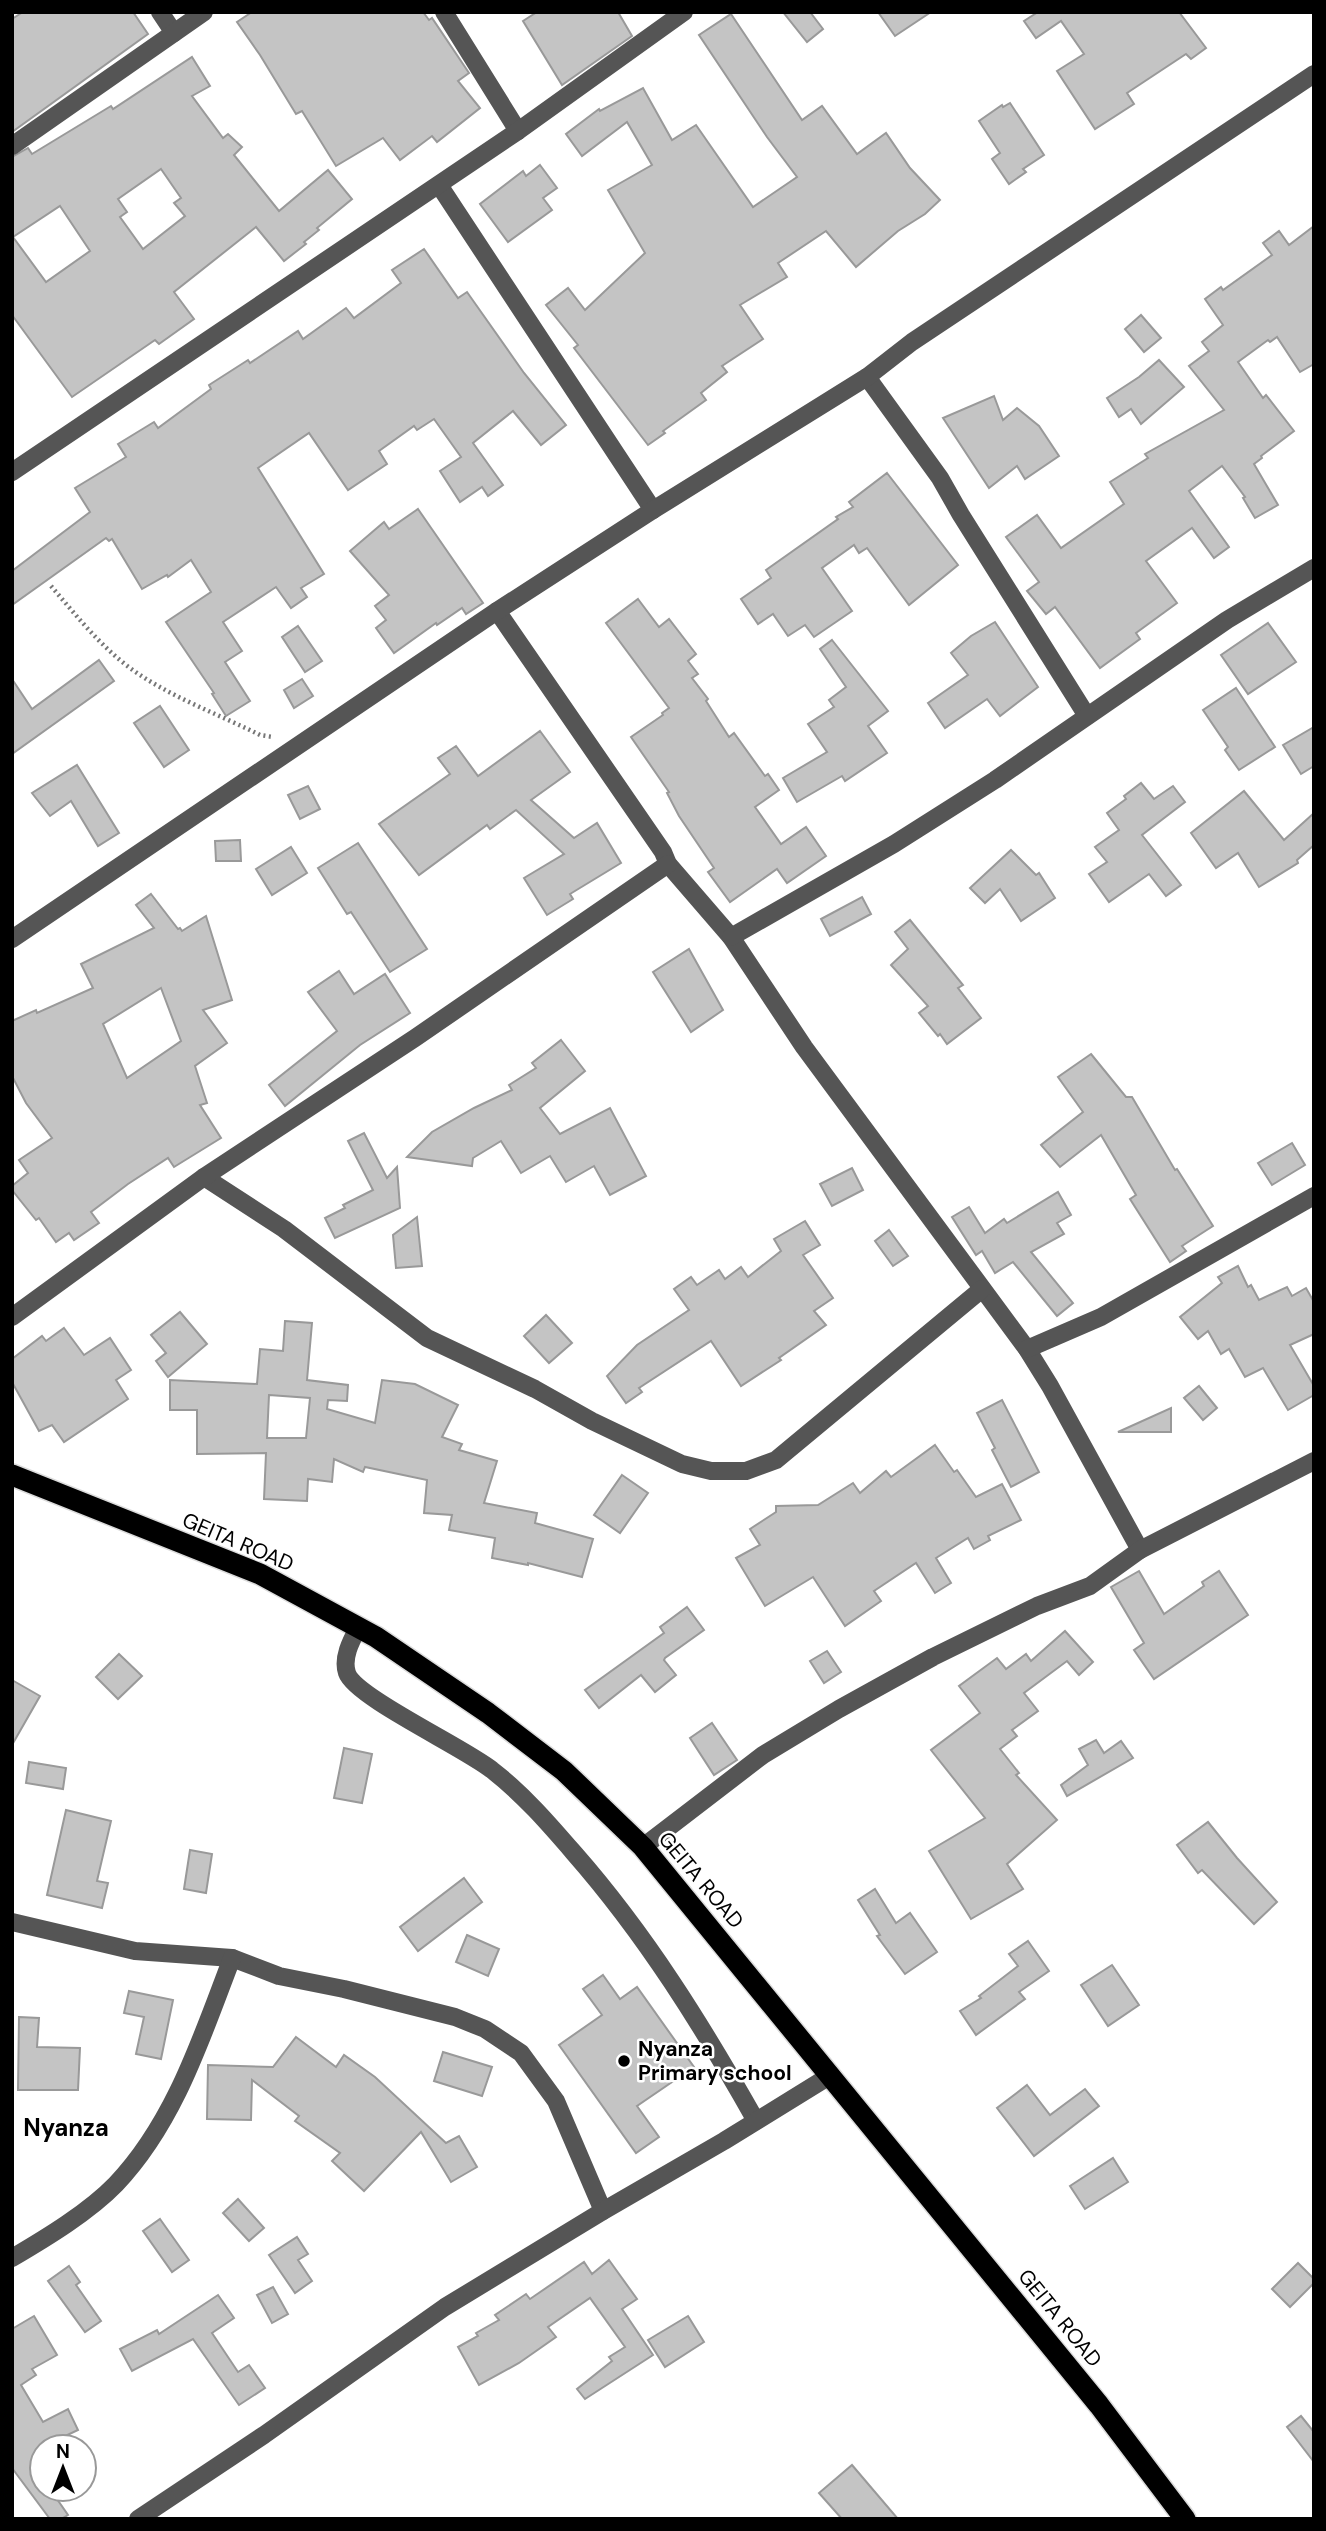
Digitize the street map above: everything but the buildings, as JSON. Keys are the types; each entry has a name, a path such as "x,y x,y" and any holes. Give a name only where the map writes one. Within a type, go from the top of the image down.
{"highway":[{"name":"GEITA ROAD","path":"12,1475 260,1574 376,1637 499,1721 564,1772 643,1847 1099,2405 1185,2519"}],"street":[{"path":"160,12 174,33"},
{"path":"12,146 204,12"},
{"path":"444,12 518,131"},
{"path":"12,472 518,131 684,12"},
{"path":"12,939 497,611 867,377 912,342 1314,74"},
{"path":"439,185 653,510"},
{"path":"867,377 940,478 961,516 1087,716"},
{"path":"731,937 894,844 995,780 1227,621 1314,568"},
{"path":"497,611 663,852 668,864 731,937 804,1047 1027,1349 1140,1550"},
{"path":"12,1317 204,1177 415,1038 668,864"},
{"path":"204,1177 284,1229 427,1338 535,1389 639,1445 682,1464 712,1471 746,1471 776,1460 982,1289"},
{"path":"1027,1349 1101,1317 1314,1196"},
{"path":"643,1847 763,1755 839,1709 933,1657 1037,1606 1090,1586 1140,1550 1314,1461"},
{"path":"358,1628 348,1647 346,1661 346,1671 351,1681 370,1697 492,1769 542,1816 590,1871 651,1950 696,2017 756,2122"},
{"path":"12,1922 135,1951 232,1958 279,1976 455,2017 485,2029 521,2053 556,2101 603,2211"},
{"path":"12,2258 90,2206 115,2185 138,2158 172,2103 196,2053 232,1958"},
{"path":"138,2519 264,2435 445,2307 831,2075"}],"path":[{"path":"51,586 105,648 142,676 260,735 302,741"}],"place":[{"name":"Nyanza Primary school","path":"624,2061"}],"district":[{"name":"Nyanza","path":"66,2128"}]}
